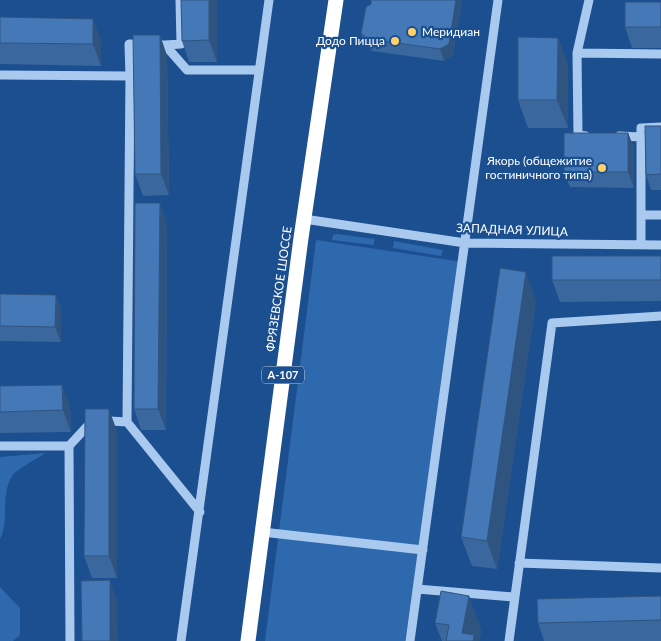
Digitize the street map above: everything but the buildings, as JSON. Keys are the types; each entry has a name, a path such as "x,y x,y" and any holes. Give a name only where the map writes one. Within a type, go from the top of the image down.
{"highway":[{"name":"ФРЯЗЕВСКОЕ ШОССЕ","path":"248,641 304,219 336,0"}],"street":[{"path":"180,0 182,44 129,44 126,422 200,512"},
{"path":"180,641 200,512 270,0"},
{"path":"410,641 498,0"},
{"path":"589,0 577,53 578,135 641,136"},
{"path":"165,45 187,70 259,70"},
{"path":"577,53 661,54"},
{"path":"0,75 130,76"},
{"path":"641,245 641,128 661,127"},
{"path":"641,215 661,215"},
{"name":"ЗАПАДНАЯ УЛИЦА","path":"304,219 465,243 661,245"},
{"path":"509,641 552,323 661,316"},
{"path":"70,641 69,446 93,420 126,422"},
{"path":"0,446 69,446"},
{"path":"262,532 422,550"},
{"path":"519,563 661,568"},
{"path":"417,589 514,597"}],"shaded area":[{"path":"333,235 375,239 373,245 332,240"},
{"path":"316,240 463,262 405,641 265,641"},
{"path":"394,241 443,250 441,256 393,248"},
{"path":"45,453 15,473 8,483 3,532 0,539 0,457"},
{"path":"0,587 20,608 20,635 13,641 0,641"}],"place":[{"name":"Меридиан","path":"412,32"},
{"name":"Додо Пицца","path":"395,41"},
{"name":"Якорь (общежитие гостиничного типа)","path":"602,168"}]}
